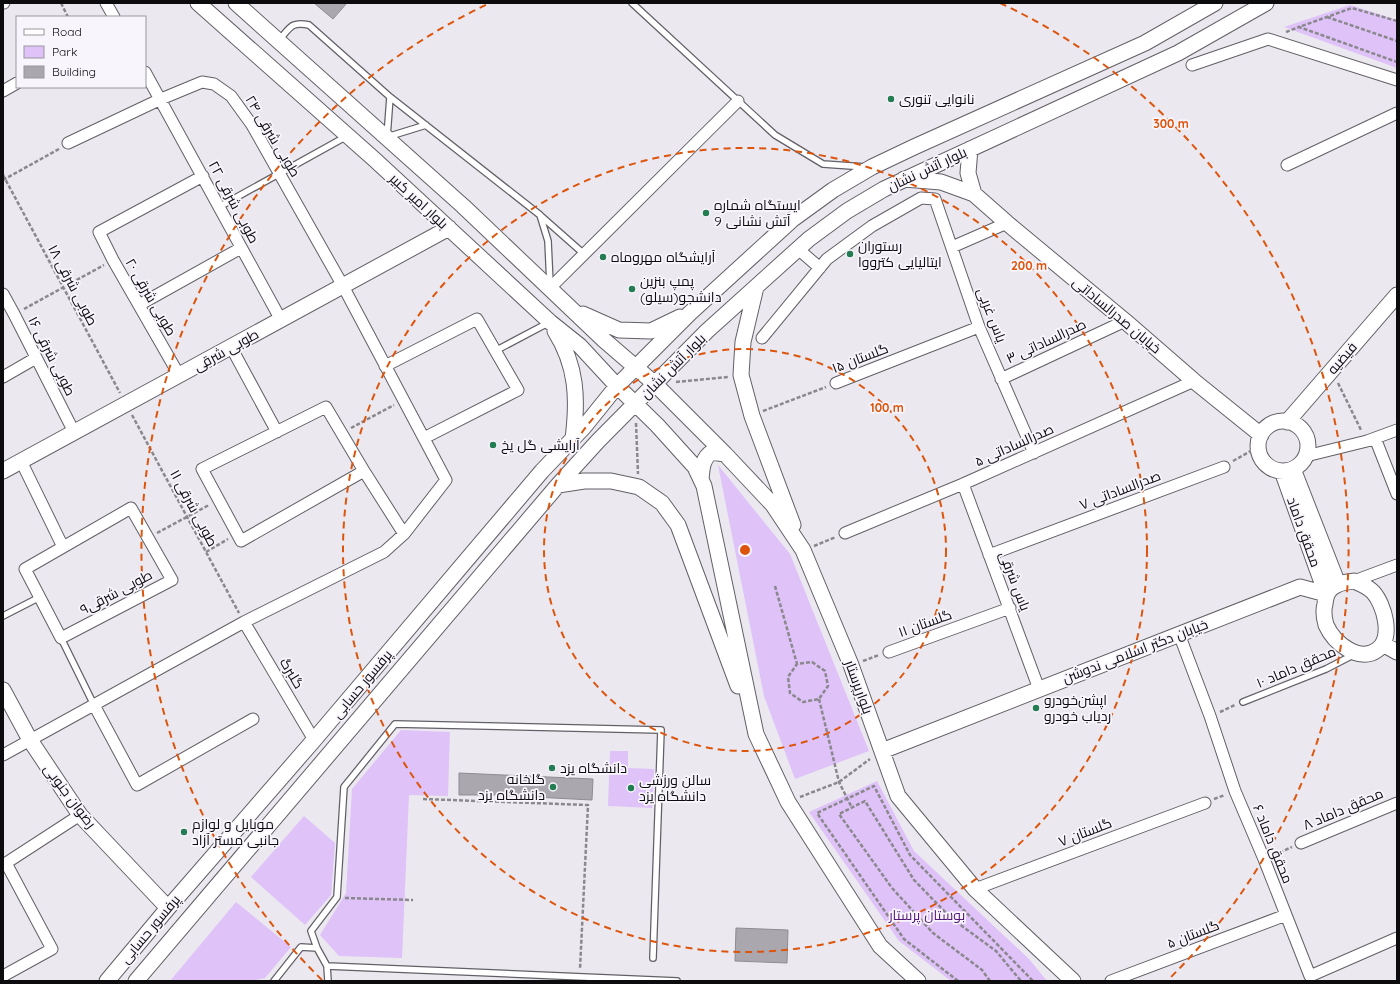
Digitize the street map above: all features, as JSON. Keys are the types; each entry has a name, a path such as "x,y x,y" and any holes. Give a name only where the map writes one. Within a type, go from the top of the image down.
{"main road":[{"name":"بلوار امیر کبیر","path":"198,3 449,228 550,322 580,346 634,404"},
{"name":"بلوار امیر کبیر","path":"236,3 463,206 604,340 655,384"},
{"name":"بلوار آتش نشان","path":"617,386 690,313 793,220 833,190 872,167 914,147 1145,43 1215,3"},
{"name":"بلوار آتش نشان","path":"634,404 707,331 809,239 847,211 904,179 1178,53 1266,3"},
{"path":"261,60 279,40"},
{"path":"970,149 968,173 974,194"},
{"path":"904,179 941,182 974,194"},
{"name":"خیابان صدرالساداتی","path":"974,194 1007,224 1125,321 1260,441"},
{"name":"طوبی شرقی","path":"3,471 449,228"},
{"path":"756,287 742,342 741,375 752,416 803,550"},
{"name":"فیضیه","path":"1287,422 1397,295"},
{"path":"573,309 619,330 651,331 690,313"},
{"path":"550,322 564,344 572,367 576,415 572,439"},
{"name":"بلوارپرستار","path":"655,384 725,454 773,506 803,550 851,665 898,796 975,889 1073,981"},
{"name":"پرفسور حسابی","path":"107,981 542,471 572,439 617,386"},
{"path":"634,404 657,425 681,451 695,467 701,480 756,734"},
{"name":"پرفسور حسابی","path":"136,981 558,484 634,404"},
{"path":"1287,422 1300,428 1305,434 1308,449 1306,456 1299,466 1288,470 1274,469 1263,461 1259,454 1260,441 1266,429 1272,424 1287,422"},
{"path":"701,480 704,459 708,454 712,452 725,454"},
{"name":"محقق داماد","path":"1288,470 1338,584"},
{"name":"محقق داماد","path":"1288,470 1326,594"},
{"path":"558,484 584,481 611,481 639,487 662,503 678,525 756,734 788,802 880,946 918,981"},
{"path":"1354,581 1366,586 1374,592 1382,606 1387,627 1383,644 1377,650 1365,655 1357,653 1340,643 1332,635 1326,625 1323,612 1326,594 1338,584 1354,581"},
{"name":"خيابان دکتر اسلامی ندوشن","path":"882,751 1300,587 1326,594"},
{"path":"1383,644 1397,652"},
{"name":"رضوان جنوبی","path":"3,690 30,740 80,815 168,908"}],"street":[{"path":"106,3 113,16"},
{"path":"1192,65 1268,39 1397,80"},
{"name":"طوبی شرقی ۲۲","path":"146,74 281,320"},
{"name":"طوبی شرقی ۲۴","path":"68,143 161,99 202,82 214,84 231,96 252,125 343,286 446,480 404,534"},
{"path":"3,91 16,84"},
{"path":"550,288 738,100"},
{"path":"1287,165 1397,113"},
{"name":"طوبی شرقی ۲۰","path":"179,375 113,260 100,232 202,176"},
{"name":"یاس غربی","path":"820,268 827,259 872,226 921,198 936,199 979,327 1034,453"},
{"path":"952,247 1007,224"},
{"path":"139,305 241,248"},
{"path":"762,338 820,268 798,249"},
{"name":"طوبی شرقی ۱۶","path":"3,294 74,432"},
{"path":"385,366 477,319 518,390 424,438"},
{"name":"صدرالساداتی ۳","path":"1001,379 1125,321"},
{"name":"گلستان ۱۵","path":"836,383 979,327"},
{"path":"231,347 277,432"},
{"path":"3,377 36,358"},
{"name":"صدرالساداتی ۵","path":"845,533 963,484 1194,381"},
{"path":"3,755 244,622 384,552 404,534 326,407 202,469 241,541 364,471"},
{"path":"1306,456 1370,440 1397,430"},
{"path":"1370,440 1397,494"},
{"path":"20,461 63,547"},
{"name":"صدرالساداتی ۷","path":"989,555 1224,467"},
{"name":"یاس شرقی","path":"963,484 1039,689"},
{"name":"طوبی شرقی۹","path":"131,508 148,538 172,580 61,638 25,569 131,508"},
{"path":"1354,581 1397,565"},
{"name":"گلستان ۱۱","path":"889,652 1010,608"},
{"name":"گلبرگ","path":"244,622 314,740"},
{"name":"محقق داماد ۶","path":"1179,634 1210,716 1235,791 1264,859 1310,976 1397,938"},
{"path":"94,705 137,785 254,719"},
{"name":"گلستان ۷","path":"975,889 1204,803"},
{"name":"محقق داماد ۸","path":"1301,843 1397,803"},
{"path":"3,976 52,949 4,862 80,815"},
{"name":"گلستان ۵","path":"1111,981 1286,915"}],"lane":[{"path":"632,3 775,135 822,164 872,167"},
{"path":"279,40 294,24 300,23 309,25 390,97 540,215 584,254"},
{"path":"390,97 387,137 426,125"},
{"path":"219,206 347,136"},
{"path":"540,215 548,241 550,288"},
{"path":"495,351 550,322"},
{"path":"3,616 40,597"},
{"path":"61,638 94,705"},
{"name":"محقق داماد ۱۰","path":"1243,702 1326,669 1357,653"},
{"path":"328,981 327,966 317,948 312,931 337,897 344,787 395,724 661,730 653,958"},
{"path":"274,981 301,947 317,948"},
{"path":"327,966 565,979 580,977 677,981"}],"path":[{"path":"60,3 67,16"},
{"path":"1397,21 1352,8 1299,27 1397,62"},
{"path":"1327,16 1397,41"},
{"path":"4,179 68,143"},
{"name":"طوبی شرقی ۱۸","path":"3,175 126,404"},
{"path":"14,314 113,260"},
{"path":"1332,370 1370,440"},
{"path":"655,384 741,375"},
{"name":"گلستان ۱۵","path":"752,416 836,383"},
{"path":"341,433 404,400"},
{"name":"طوبی شرقی ۱۱","path":"126,404 244,622"},
{"path":"634,404 639,487"},
{"path":"1224,467 1260,441"},
{"path":"148,538 219,500"},
{"path":"803,550 845,533"},
{"path":"206,552 237,534"},
{"path":"775,586 797,664"},
{"name":"گلستان ۱۱","path":"851,665 889,652"},
{"path":"812,662 825,671 828,686 819,699 803,702 790,693 788,677 797,664 812,662"},
{"path":"819,699 838,782 852,808"},
{"path":"1210,716 1243,702"},
{"path":"788,802 838,782 882,751"},
{"path":"958,981 904,939 817,813 874,786 910,855 1032,981"},
{"path":"1204,803 1235,791"},
{"path":"423,799 588,805 580,977"},
{"path":"990,981 982,970 933,933 892,888 839,814 865,801 914,880 950,918 996,951 1021,981"},
{"path":"1264,859 1301,843"},
{"path":"337,897 413,900"}],"green space":[{"path":"1350,5 1397,20 1397,68 1284,27"},
{"path":"718,465 790,554 869,751 795,779 764,696"},
{"path":"401,730 450,732 448,796 409,795 402,958 339,956 320,935 346,893 352,789"},
{"name":"سالن ورزشی دانشگاه یزد","path":"610,751 628,751 628,768 654,769 652,808 608,806"},
{"name":"بوستان پرستار","path":"877,781 914,851 1029,959 1047,981 951,981 899,941 809,812"},
{"path":"304,816 335,843 331,895 305,925 251,877"},
{"path":"236,902 291,947 265,978 251,981 170,981"}],"building":[{"path":"314,3 347,3 333,19"},
{"path":"459,773 593,779 592,800 495,795 459,795"},
{"path":"736,928 788,930 787,963 735,961"}],"place":[{"name":"نانوایی تنوری","path":"891,99"},
{"name":"ایستگاه شماره 9 آتش نشانی","path":"706,213"},
{"name":"رستوران ایتالیایی کترووا","path":"850,254"},
{"name":"آرایشگاه مهروماه","path":"603,257"},
{"name":"پمپ بنزین دانشجو(سیلو)","path":"632,289"},
{"name":"آرایشی گل یخ","path":"493,445"},
{"name":"اپشن‌خودرو ردیاب خودرو","path":"1036,708"},
{"name":"دانشگاه یزد","path":"552,768"},
{"name":"گلخانه دانشگاه یزد","path":"553,787"},
{"name":"سالن ورزشی دانشگاه یزد","path":"631,788"},
{"name":"موبایل و لوازم جانبی مستر آزاد","path":"184,832"}]}
